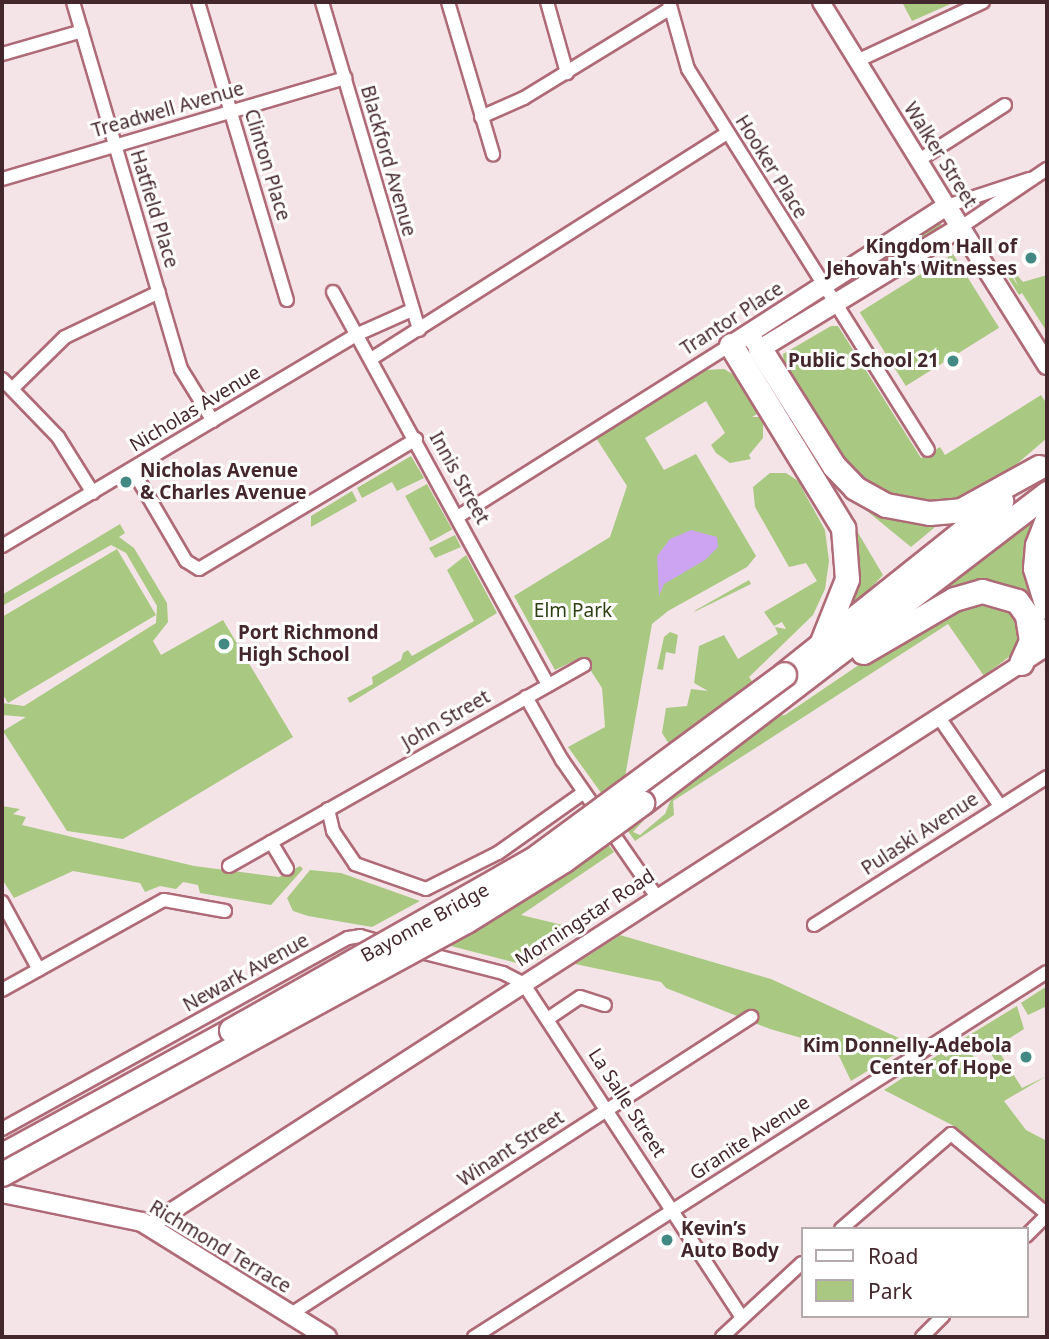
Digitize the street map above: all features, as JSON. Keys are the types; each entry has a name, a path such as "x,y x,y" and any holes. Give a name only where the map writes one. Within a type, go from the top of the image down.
{"highway":[{"path":"747,342 834,466 855,488 886,505 920,513 961,510 1043,463"},
{"path":"747,342 843,528 847,579 820,647"},
{"name":"Bayonne Bridge","path":"2,1174 500,900 617,822 790,680 820,647 939,554 1043,463"},
{"path":"790,680 1047,493"},
{"path":"1047,519 1036,561 1039,603 1047,645"},
{"path":"790,680 826,676 965,594 995,592 1039,603"},
{"path":"1021,663 1032,637 1039,603"},
{"name":"Bayonne Bridge","path":"2,1155 499,881 790,680"}],"main road":[{"name":"Trantor Place","path":"747,342 822,285 947,205"},
{"name":"Walker Street","path":"947,205 1047,365"},
{"name":"Trantor Place","path":"747,342 834,303 961,227"},
{"name":"Richmond Terrace","path":"2,1194 149,1226 327,1337"}],"street":[{"name":"Hatfield Place","path":"73,2 181,369 213,421"},
{"name":"Clinton Place","path":"198,2 287,300"},
{"name":"Blackford Avenue","path":"322,2 419,330"},
{"path":"447,2 493,154"},
{"path":"547,2 567,73"},
{"name":"Walker Street","path":"821,2 947,205"},
{"path":"857,61 983,2"},
{"path":"481,117 567,73 670,5"},
{"name":"Hooker Place","path":"670,5 688,69 726,134 928,450"},
{"path":"2,54 82,31"},
{"name":"Treadwell Avenue","path":"2,179 345,78"},
{"path":"919,160 1005,105"},
{"path":"371,359 726,134"},
{"name":"Trantor Place","path":"947,205 1042,173"},
{"name":"Trantor Place","path":"961,227 1042,173"},
{"path":"12,389 65,337 159,292"},
{"name":"Innis Street","path":"333,292 416,439 548,685"},
{"name":"Nicholas Avenue","path":"2,546 358,334 412,310"},
{"name":"Trantor Place","path":"458,516 747,342"},
{"path":"2,379 58,436 93,493"},
{"path":"132,469 186,562 195,569 416,439"},
{"name":"Morningstar Road","path":"149,1226 1047,645"},
{"name":"John Street","path":"229,866 584,666"},
{"path":"526,697 583,792 656,896"},
{"path":"938,716 1000,806"},
{"name":"Pulaski Avenue","path":"814,925 1047,777"},
{"path":"328,810 332,831 355,864 414,887 432,888 498,853 583,792"},
{"path":"271,842 287,869"},
{"path":"2,990 164,900 225,911"},
{"path":"2,902 39,970"},
{"name":"Newark Avenue","path":"2,1129 354,937 503,973 523,983"},
{"name":"Granite Avenue","path":"474,1337 1047,972"},
{"name":"La Salle Street","path":"523,983 549,1018 741,1316"},
{"path":"549,1018 580,997 605,1005"},
{"name":"Winant Street","path":"291,1314 751,1017"},
{"path":"843,1227 951,1134 1047,1215 1028,1234"},
{"path":"722,1337 741,1316 800,1265"},
{"path":"922,1337 941,1318"}],"green space":[{"path":"902,2 955,2 912,21"},
{"path":"937,219 943,227 848,299 842,291"},
{"path":"953,254 999,328 906,386 860,312"},
{"path":"1004,264 1018,286 1009,265 1023,282 1047,275 1047,332 1022,293 1019,295 1001,266"},
{"path":"831,326 838,326 921,458 940,447 945,455 1041,395 1047,404 1047,438 990,487 954,501 899,498 875,488 840,459 784,366 783,354"},
{"name":"Elm Park","path":"724,369 736,376 759,413 752,417 761,417 763,422 763,438 749,455 751,459 730,463 716,453 711,445 725,433 706,401 645,438 664,470 696,454 756,556 747,567 668,611 652,624 625,777 607,801 568,747 605,727 602,688 582,657 555,670 514,596 610,537 627,486 596,438 706,370"},
{"path":"805,443 883,575 849,611 853,586"},
{"path":"411,456 424,478 397,491 392,482 362,498 357,488"},
{"path":"770,473 786,473 798,481 825,530 829,561 825,589 813,615 749,677 776,716 785,715 903,635 969,602 997,601 1015,610 1028,630 1027,645 1012,662 995,670 1021,650 1026,641 1024,625 1018,650 984,676 948,624 673,801 674,815 635,841 628,831 645,819 633,832 640,835 665,814 672,797 692,780 662,733 666,708 687,706 691,689 708,691 694,683 699,646 724,635 738,659 778,634 775,627 786,629 782,622 774,626 764,612 817,581 806,563 789,567 755,507 753,487"},
{"path":"427,484 452,529 430,542 405,496"},
{"path":"352,491 357,501 311,527 311,516"},
{"path":"851,498 940,523 911,547"},
{"path":"1037,516 1046,619 1043,621 1011,588 987,582 916,610"},
{"path":"120,524 125,533 119,537 134,548 167,603 168,622 153,641 161,655 223,620 293,737 123,839 67,831 3,731 26,717 2,715 2,703 24,706 156,623 157,606 126,553 111,545 2,606 2,595"},
{"path":"455,535 461,547 435,558 429,548"},
{"path":"117,549 156,615 8,703 2,693 2,617"},
{"path":"466,555 497,613 350,703 347,698 373,684 372,677 401,660 403,653 408,650 412,656 474,621 447,570"},
{"path":"749,580 751,584 694,612 696,610"},
{"path":"670,632 678,635 675,654 666,652 663,670 657,669 664,637"},
{"path":"2,806 20,809 13,814 26,817 22,825 194,866 279,877 300,866 303,869 271,905 200,893 198,885 183,882 176,889 160,886 145,892 140,883 73,871 14,898 2,879"},
{"path":"608,844 614,852 521,915 575,928 579,933 528,966 447,945"},
{"path":"310,870 341,873 420,901 372,927 308,916 293,911 287,898"},
{"path":"620,935 771,979 912,1044 851,1081 839,1056 826,1045 770,1029 666,988 661,982 575,964"},
{"path":"1047,986 1047,1006 1028,1015 1021,1003"},
{"path":"1017,1006 1024,1029 996,1047 1022,1088 1047,1076 1004,1101 1026,1130 1047,1141 1047,1204 952,1125 884,1090 941,1053 946,1057 957,1050 953,1045","holes":["984,1042 996,1062 982,1070 970,1051"]}],"shaded area":[{"path":"691,530 717,537 718,547 705,560 664,584 659,596 657,556 670,539"}],"place":[{"name":"Kingdom Hall of Jehovah's Witnesses","path":"1031,258"},
{"name":"Public School 21","path":"953,361"},
{"name":"Nicholas Avenue & Charles Avenue","path":"126,482"},
{"name":"Port Richmond High School","path":"224,644"},
{"name":"Kim Donnelly-Adebola Center of Hope","path":"1026,1057"},
{"name":"Kevin’s Auto Body","path":"667,1240"}]}
